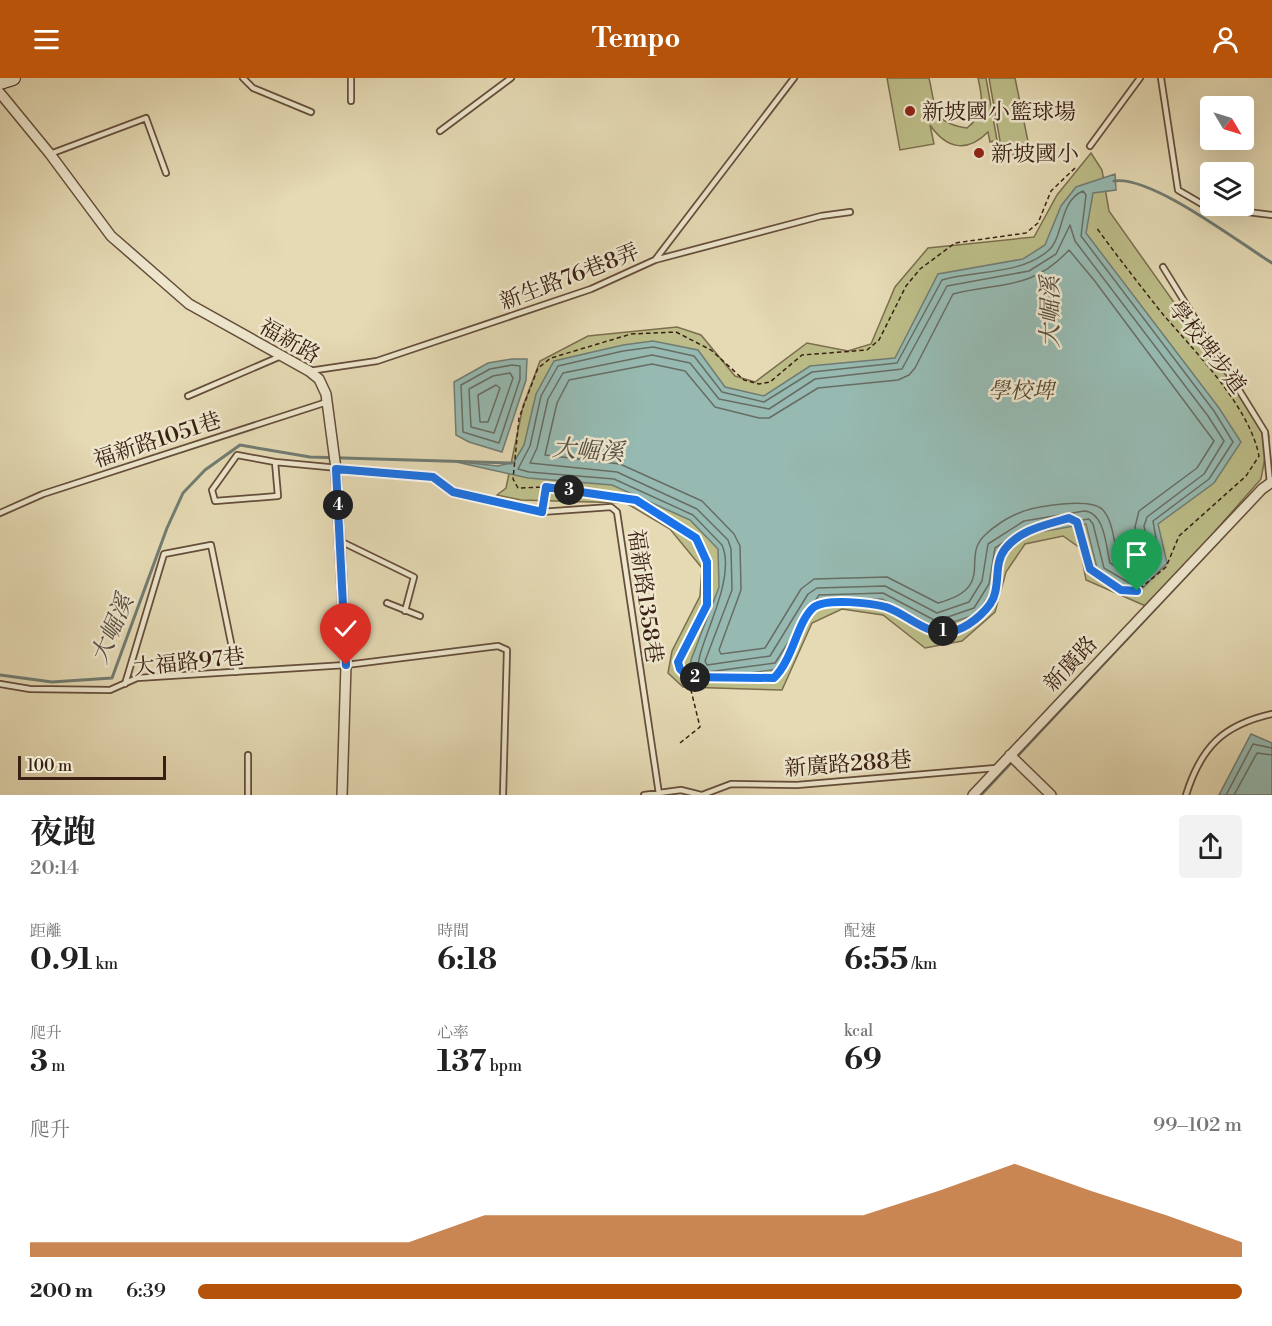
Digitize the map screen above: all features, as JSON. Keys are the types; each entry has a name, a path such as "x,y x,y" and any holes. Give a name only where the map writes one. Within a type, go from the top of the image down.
{"main road":[{"path":"0,82 13,78"}],"street":[{"name":"福新路","path":"0,93 50,154 111,236 189,304 309,371 319,379 327,402 336,469 340,541 346,665 342,795"},
{"name":"新廣路","path":"973,795 1271,482"},
{"path":"1010,755 1051,795"}],"lane":[{"path":"243,78 253,88 311,112"},
{"path":"351,101 351,79 358,78"},
{"path":"440,131 511,78"},
{"name":"新生路76巷8弄","path":"309,371 377,361 591,289 655,260 794,78"},
{"path":"1090,146 1140,78"},
{"path":"1161,78 1178,190 1207,207 1272,214"},
{"path":"50,154 146,118 166,173"},
{"path":"655,260 821,216 850,212"},
{"path":"1163,267 1265,432 1271,482"},
{"path":"188,396 281,356"},
{"name":"福新路1051巷","path":"0,513 42,494 327,402"},
{"name":"福新路1358巷","path":"275,462 278,496 215,501 212,490 237,455 336,469 433,477 453,492 542,512 611,507 616,512 658,794"},
{"path":"340,541 414,577 405,611"},
{"path":"125,684 164,554 211,545 237,672"},
{"path":"387,603 420,616"},
{"path":"346,665 498,646 507,650 503,795"},
{"name":"大福路97巷","path":"0,684 30,689 110,690 137,678 346,665"},
{"path":"1186,795 1201,760 1219,736 1245,720 1272,714"},
{"path":"248,755 248,795"},
{"name":"新廣路288巷","path":"644,795 681,790 701,795 731,784 797,785 999,767"}],"path":[{"path":"680,743 700,727 688,677 680,669 678,662 707,605 707,562 696,538 636,500 546,487 518,488 513,478 519,418 538,368 550,358 631,334 676,332 711,350 744,380 759,384 770,381 802,355 867,350 879,340 906,286 920,269 955,243 1026,232 1038,223 1051,191 1075,168"},
{"name":"學校埤步道","path":"688,677 774,678 786,666 805,619 815,607 829,601 886,608 933,632 956,631 978,618 995,595 997,567 1004,550 1025,531 1069,518 1077,522 1090,569 1121,590 1137,591 1166,567 1179,536 1246,476 1259,456 1255,436 1224,389 1135,280 1096,227"},
{"path":"542,512 546,487"}],"green space":[{"path":"887,78 929,78 935,106 941,118 956,126 967,128 980,112 981,93 978,78 986,78 997,140 990,142 988,132 972,143 964,146 957,145 943,139 930,125 934,144 900,150"},
{"path":"989,78 1015,78 1030,151 1003,158"},
{"name":"學校埤","path":"1091,153 1102,170 1109,211 1269,436 1261,479 1148,607 1086,580 1080,548 1063,536 1025,544 1006,572 995,612 962,641 925,648 883,615 842,609 812,623 782,690 683,687 668,673 672,651 700,596 702,568 670,529 626,503 521,500 497,495 506,488 523,406 540,361 588,336 677,327 701,335 735,376 755,382 807,343 848,351 871,344 895,287 928,248 1034,237 1057,195"}],"water":[{"name":"學校埤","path":"1115,174 1116,190 1093,193 1086,233 1219,408 1241,442 1214,483 1158,524 1167,563 1136,595 1098,572 1086,524 1028,534 1000,552 995,586 977,614 936,628 882,599 820,601 779,669 691,681 691,660 719,587 718,549 690,520 612,485 528,478 452,461 498,466 514,462 524,445 536,394 554,361 623,345 653,341 698,350 725,387 764,396 810,366 895,358 938,274 1023,259 1045,245 1061,206 1076,187"},
{"path":"527,359 526,380 502,452 469,442 456,435 454,382 488,363"},
{"path":"1251,734 1272,743 1272,795 1219,795"}],"waterway":[{"name":"大崛溪","path":"1114,181 1130,182 1150,188 1217,226 1272,263"},
{"name":"大崛溪","path":"0,675 52,682 112,678 167,528 183,493 205,470 240,445 310,457 512,463"},
{"path":"981,795 1232,527"}],"place":[{"name":"新坡國小籃球場","path":"910,111"},
{"name":"新坡國小","path":"979,153"}],"route":[{"path":"346,665 336,469 433,477 453,492 542,512 546,487 636,500 696,538 707,562 707,605 678,662 680,669 688,677 774,678 786,666 805,619 815,607 829,601 886,608 933,632 956,631 978,618 995,595 997,567 1004,550 1025,531 1069,518 1077,522 1090,569 1121,590 1137,591"}]}
